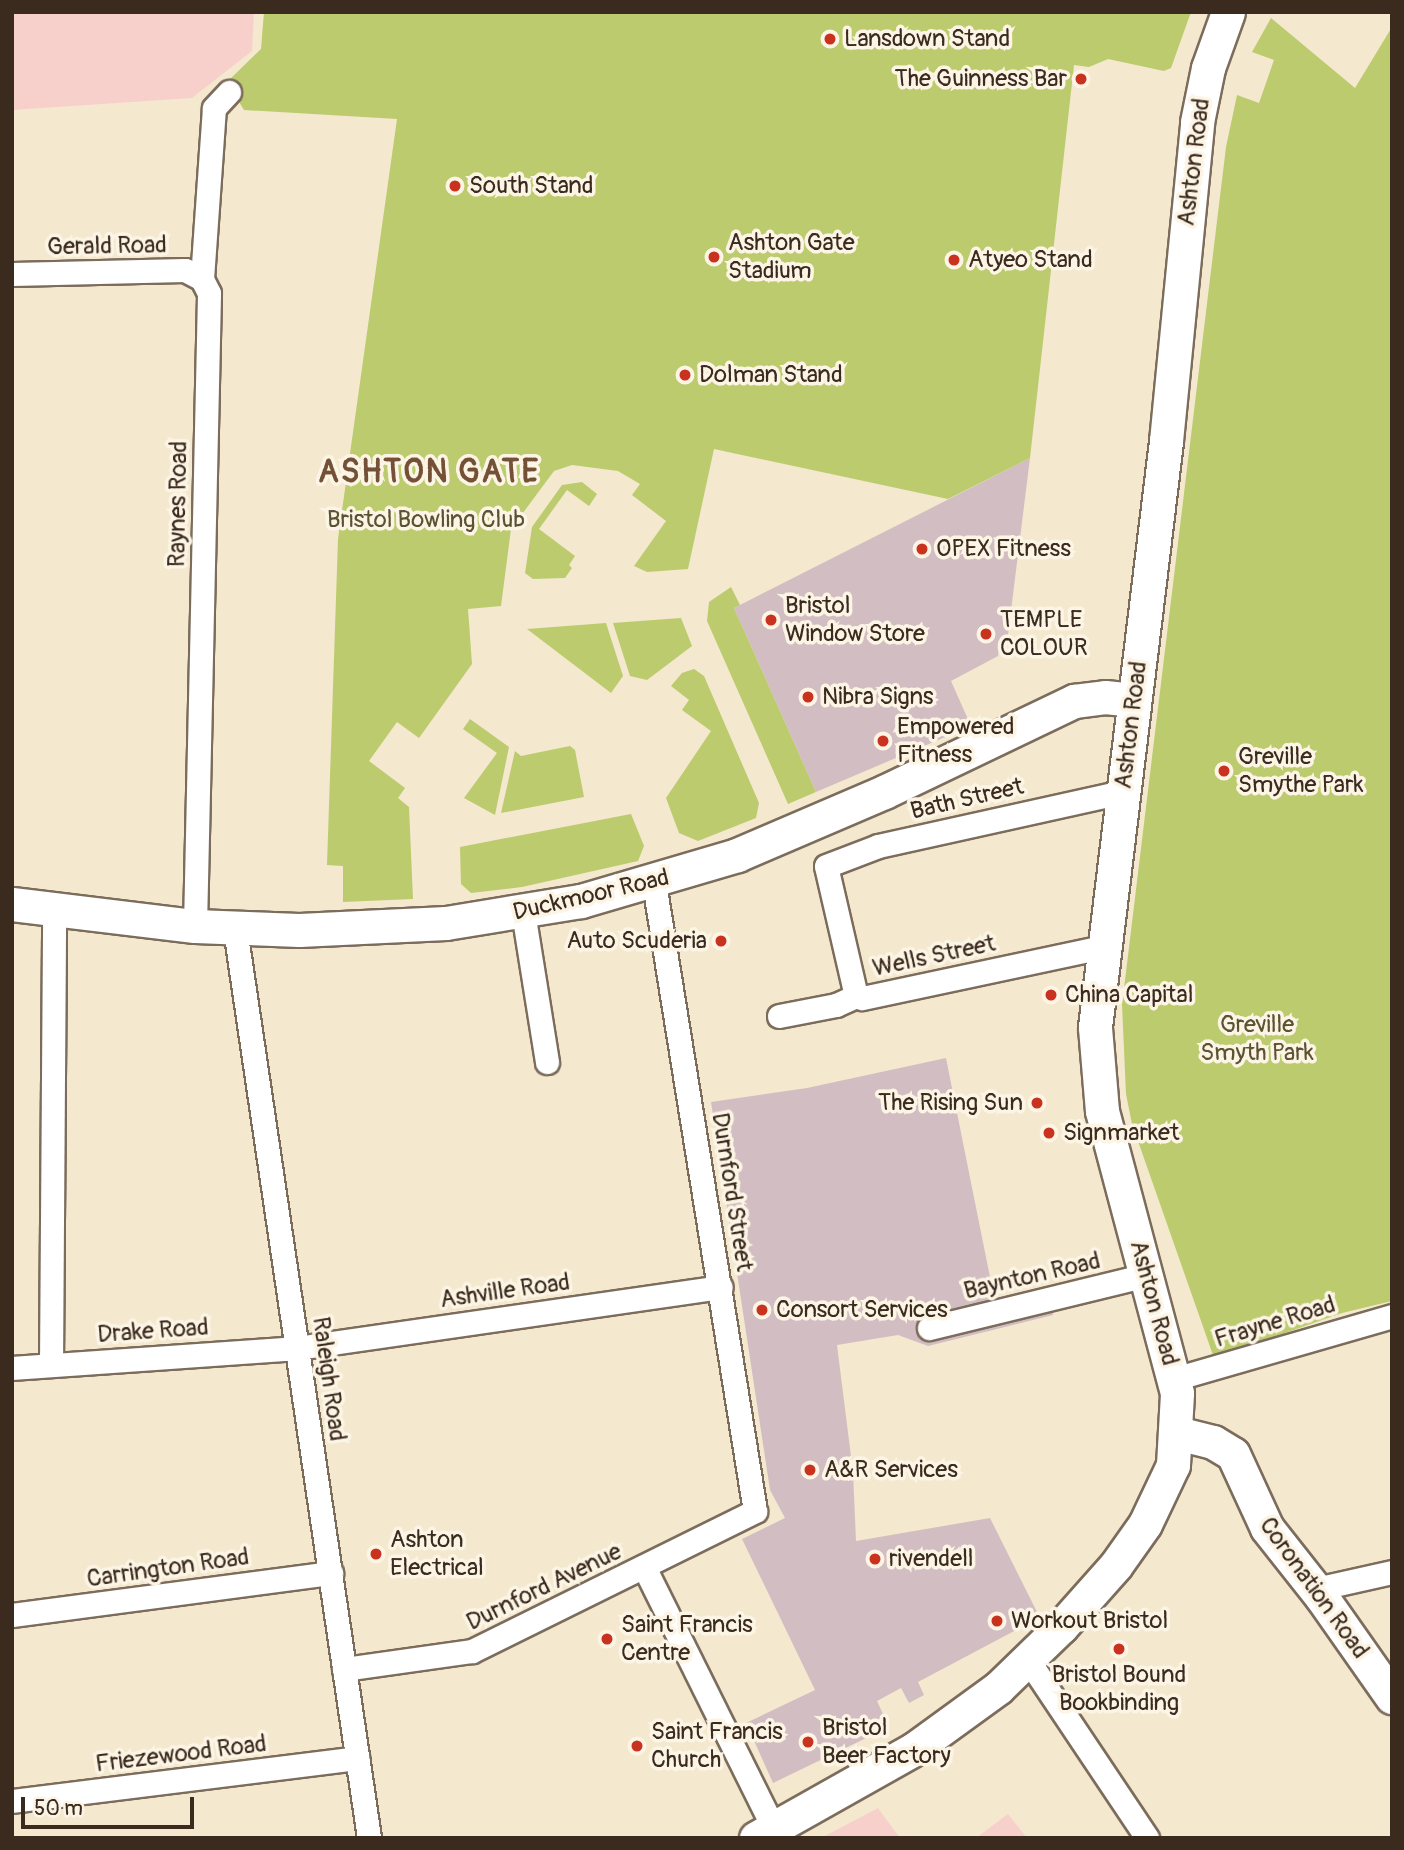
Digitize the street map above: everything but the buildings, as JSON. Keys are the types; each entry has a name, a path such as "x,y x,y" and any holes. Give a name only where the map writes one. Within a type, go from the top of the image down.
{"street":[{"name":"Ashton Road","path":"765,1833 925,1742 1028,1660 1091,1595 1146,1524 1170,1474 1177,1433 1174,1379 1109,1141 1095,1072 1102,947 1135,700 1197,122 1208,68 1228,12"},
{"name":"Raynes Road","path":"195,926 209,293 202,279 214,108 229,92"},
{"name":"Gerald Road","path":"12,274 185,270 202,279"},
{"name":"Duckmoor Road","path":"12,904 235,929 395,928 523,912 654,883 840,812 1074,701 1105,697 1135,700"},
{"name":"Bath Street","path":"856,996 826,866 878,846 1122,792"},
{"name":"Durnford Street","path":"654,883 755,1511"},
{"path":"51,1365 54,910"},
{"path":"523,912 547,1062"},
{"name":"Raleigh Road","path":"235,929 369,1838"},
{"name":"Wells Street","path":"779,1016 836,1005 856,996 862,998 1102,947"},
{"name":"Baynton Road","path":"929,1328 1146,1275"},
{"name":"Ashville Road","path":"297,1348 721,1287"},
{"name":"Frayne Road","path":"1174,1379 1392,1316"},
{"name":"Drake Road","path":"12,1368 297,1348"},
{"name":"Coronation Road","path":"1177,1433 1213,1442 1233,1454 1267,1528 1316,1590 1392,1697"},
{"name":"Durnford Avenue","path":"344,1669 464,1654 755,1511"},
{"path":"644,1567 765,1833"},
{"path":"1316,1590 1392,1572"},
{"name":"Carrington Road","path":"12,1615 331,1573"},
{"path":"1028,1660 1147,1838"},
{"name":"Friezewood Road","path":"12,1801 357,1758"}],"shaded area":[{"path":"12,12 254,12 252,51 192,98 12,110"},
{"path":"1030,458 1007,643 1000,642 998,656 951,681 971,726 816,792 734,608"},
{"path":"946,1058 996,1307 1049,1292 1053,1315 928,1346 898,1335 837,1345 853,1472 856,1541 990,1518 1037,1612 1022,1627 918,1682 924,1695 909,1703 901,1688 877,1701 889,1727 773,1783 746,1723 815,1690 742,1539 785,1518 770,1490 711,1102 807,1088"},
{"path":"878,1808 900,1838 821,1838"},
{"path":"1008,1814 1027,1838 976,1838"}],"green space":[{"name":"Ashton Gate Stadium","path":"264,12 1191,12 1171,68 1164,71 1108,59 1089,67 1074,65 1030,458 948,499 714,449 688,569 647,572 634,566 666,521 632,495 640,484 618,471 572,465 554,471 511,529 501,606 468,609 472,664 419,738 397,722 369,761 405,788 398,798 409,807 413,899 343,902 343,866 327,865 338,539 397,119 244,110 227,82 261,49"},
{"name":"Greville Smyth Park","path":"1271,18 1355,88 1392,27 1392,1301 1342,1313 1214,1358 1132,1124 1126,1094 1122,1005 1226,147 1237,95 1259,103 1274,60 1252,52"},
{"path":"582,482 597,494 589,506 567,490 539,529 575,556 569,565 572,568 565,578 533,579 525,573 532,527 562,485"},
{"path":"731,587 740,605 734,608 816,792 788,804 707,621 709,602"},
{"path":"681,618 692,646 647,680 630,676 613,623"},
{"path":"606,623 623,676 611,693 527,629"},
{"path":"694,669 704,676 759,803 756,818 698,841 679,833 666,798 711,731 682,710 689,700 671,686 682,673"},
{"path":"470,719 509,747 495,815 464,798 497,753 463,729"},
{"path":"570,746 575,750 584,797 501,813 515,751 521,756"},
{"path":"631,814 644,846 638,861 522,887 471,893 461,884 460,847"}],"place":[{"name":"Lansdown Stand","path":"830,39"},
{"name":"The Guinness Bar","path":"1081,79"},
{"name":"South Stand","path":"455,186"},
{"name":"Ashton Gate Stadium","path":"714,257"},
{"name":"Atyeo Stand","path":"954,260"},
{"name":"Dolman Stand","path":"685,375"},
{"name":"OPEX Fitness","path":"922,549"},
{"name":"Bristol Window Store","path":"771,620"},
{"name":"TEMPLE COLOUR","path":"986,634"},
{"name":"Nibra Signs","path":"808,697"},
{"name":"Empowered Fitness","path":"883,741"},
{"name":"Greville Smythe Park","path":"1224,771"},
{"name":"Auto Scuderia","path":"721,941"},
{"name":"China Capital","path":"1051,995"},
{"name":"The Rising Sun","path":"1037,1103"},
{"name":"Signmarket","path":"1049,1133"},
{"name":"Consort Services","path":"762,1310"},
{"name":"A&R Services","path":"810,1470"},
{"name":"Ashton Electrical","path":"376,1554"},
{"name":"rivendell","path":"875,1559"},
{"name":"Workout Bristol","path":"997,1621"},
{"name":"Saint Francis Centre","path":"607,1639"},
{"name":"Bristol Bound Bookbinding","path":"1119,1649"},
{"name":"Bristol Beer Factory","path":"808,1742"},
{"name":"Saint Francis Church","path":"637,1746"}],"district":[{"name":"ASHTON GATE","path":"429,472"}],"park label":[{"name":"Bristol Bowling Club","path":"426,520"}]}
